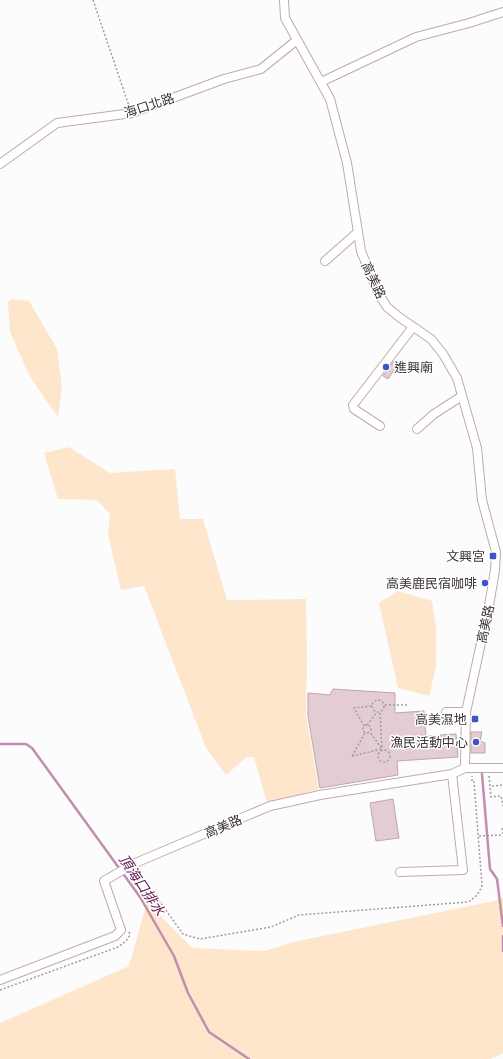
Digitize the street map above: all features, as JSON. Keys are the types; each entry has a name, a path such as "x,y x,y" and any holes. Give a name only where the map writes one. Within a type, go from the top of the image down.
{"street":[{"name":"高美路","path":"0,980 115,936 121,930 104,881 135,866 270,806 320,795 452,774 465,768 466,712 489,606 495,570 496,552 482,500 477,448 457,378 443,354 431,339 387,307 378,293 361,251 347,163 330,99 322,82 285,18 284,0"},
{"path":"322,82 416,37 503,12"},
{"name":"海口北路","path":"0,164 57,123 132,113 224,79 261,69 297,40"},
{"path":"325,261 358,232"},
{"path":"380,426 354,409 353,405 413,327"},
{"path":"417,429 434,414 462,396"},
{"path":"494,544 503,550"},
{"path":"446,712 466,712"},
{"path":"465,768 503,768"},
{"path":"400,872 463,870 452,774"}],"path":[{"path":"93,0 132,113"},
{"path":"372,706 373,702 379,700 382,701 384,705"},
{"path":"384,705 408,704"},
{"path":"372,706 373,710 380,712 384,709 384,705"},
{"path":"372,706 354,708 364,726 363,730 365,733 352,756 382,750 387,751 390,754 390,759 385,763 381,762 378,757 378,753 382,750 380,712"},
{"path":"364,726 367,725 377,712"},
{"path":"367,725 370,727 370,732 382,750"},
{"path":"365,733 370,732"},
{"path":"489,768 491,797 502,796 503,806"},
{"path":"135,866 183,934 200,940 271,927 299,915 468,902 476,897 480,892 482,885 474,782 472,782 472,774"},
{"path":"492,786 503,785"},
{"path":"478,836 503,836 503,827"}],"shaded area":[{"path":"11,299 29,301 57,349 62,386 58,417 30,377 10,332 8,302"},
{"path":"69,447 110,473 175,469 180,519 203,519 227,600 306,599 306,715 319,789 267,803 254,757 247,757 226,775 206,748 144,586 121,590 108,534 110,514 97,500 58,499 44,453"},
{"path":"398,591 432,601 436,628 436,667 429,696 398,688 379,603"},
{"path":"503,897 503,1053 491,1059 0,1059 0,1023 129,966 147,902 192,948 265,951 293,942 494,901"}],"building":[{"path":"394,361 398,364 388,379 383,376"},
{"path":"333,689 395,693 395,713 424,711 426,736 456,734 458,757 397,761 398,775 320,788 308,716 308,693 330,695"},
{"name":"漁民活動中心","path":"471,732 482,732 480,741 485,743 485,753 471,753"},
{"path":"393,799 399,838 376,841 370,803"}],"waterway":[{"name":"頂海口排水","path":"0,744 26,744 32,748 140,897 174,956 188,993 209,1032 249,1059"},
{"path":"482,774 490,869 497,879 503,926"},
{"path":"503,936 503,951"}],"place":[{"name":"進興廟","path":"386,367"},
{"name":"文興宮","path":"493,556"},
{"name":"高美鹿民宿咖啡","path":"485,583"},
{"name":"高美濕地","path":"475,719"},
{"name":"漁民活動中心","path":"476,742"}]}
